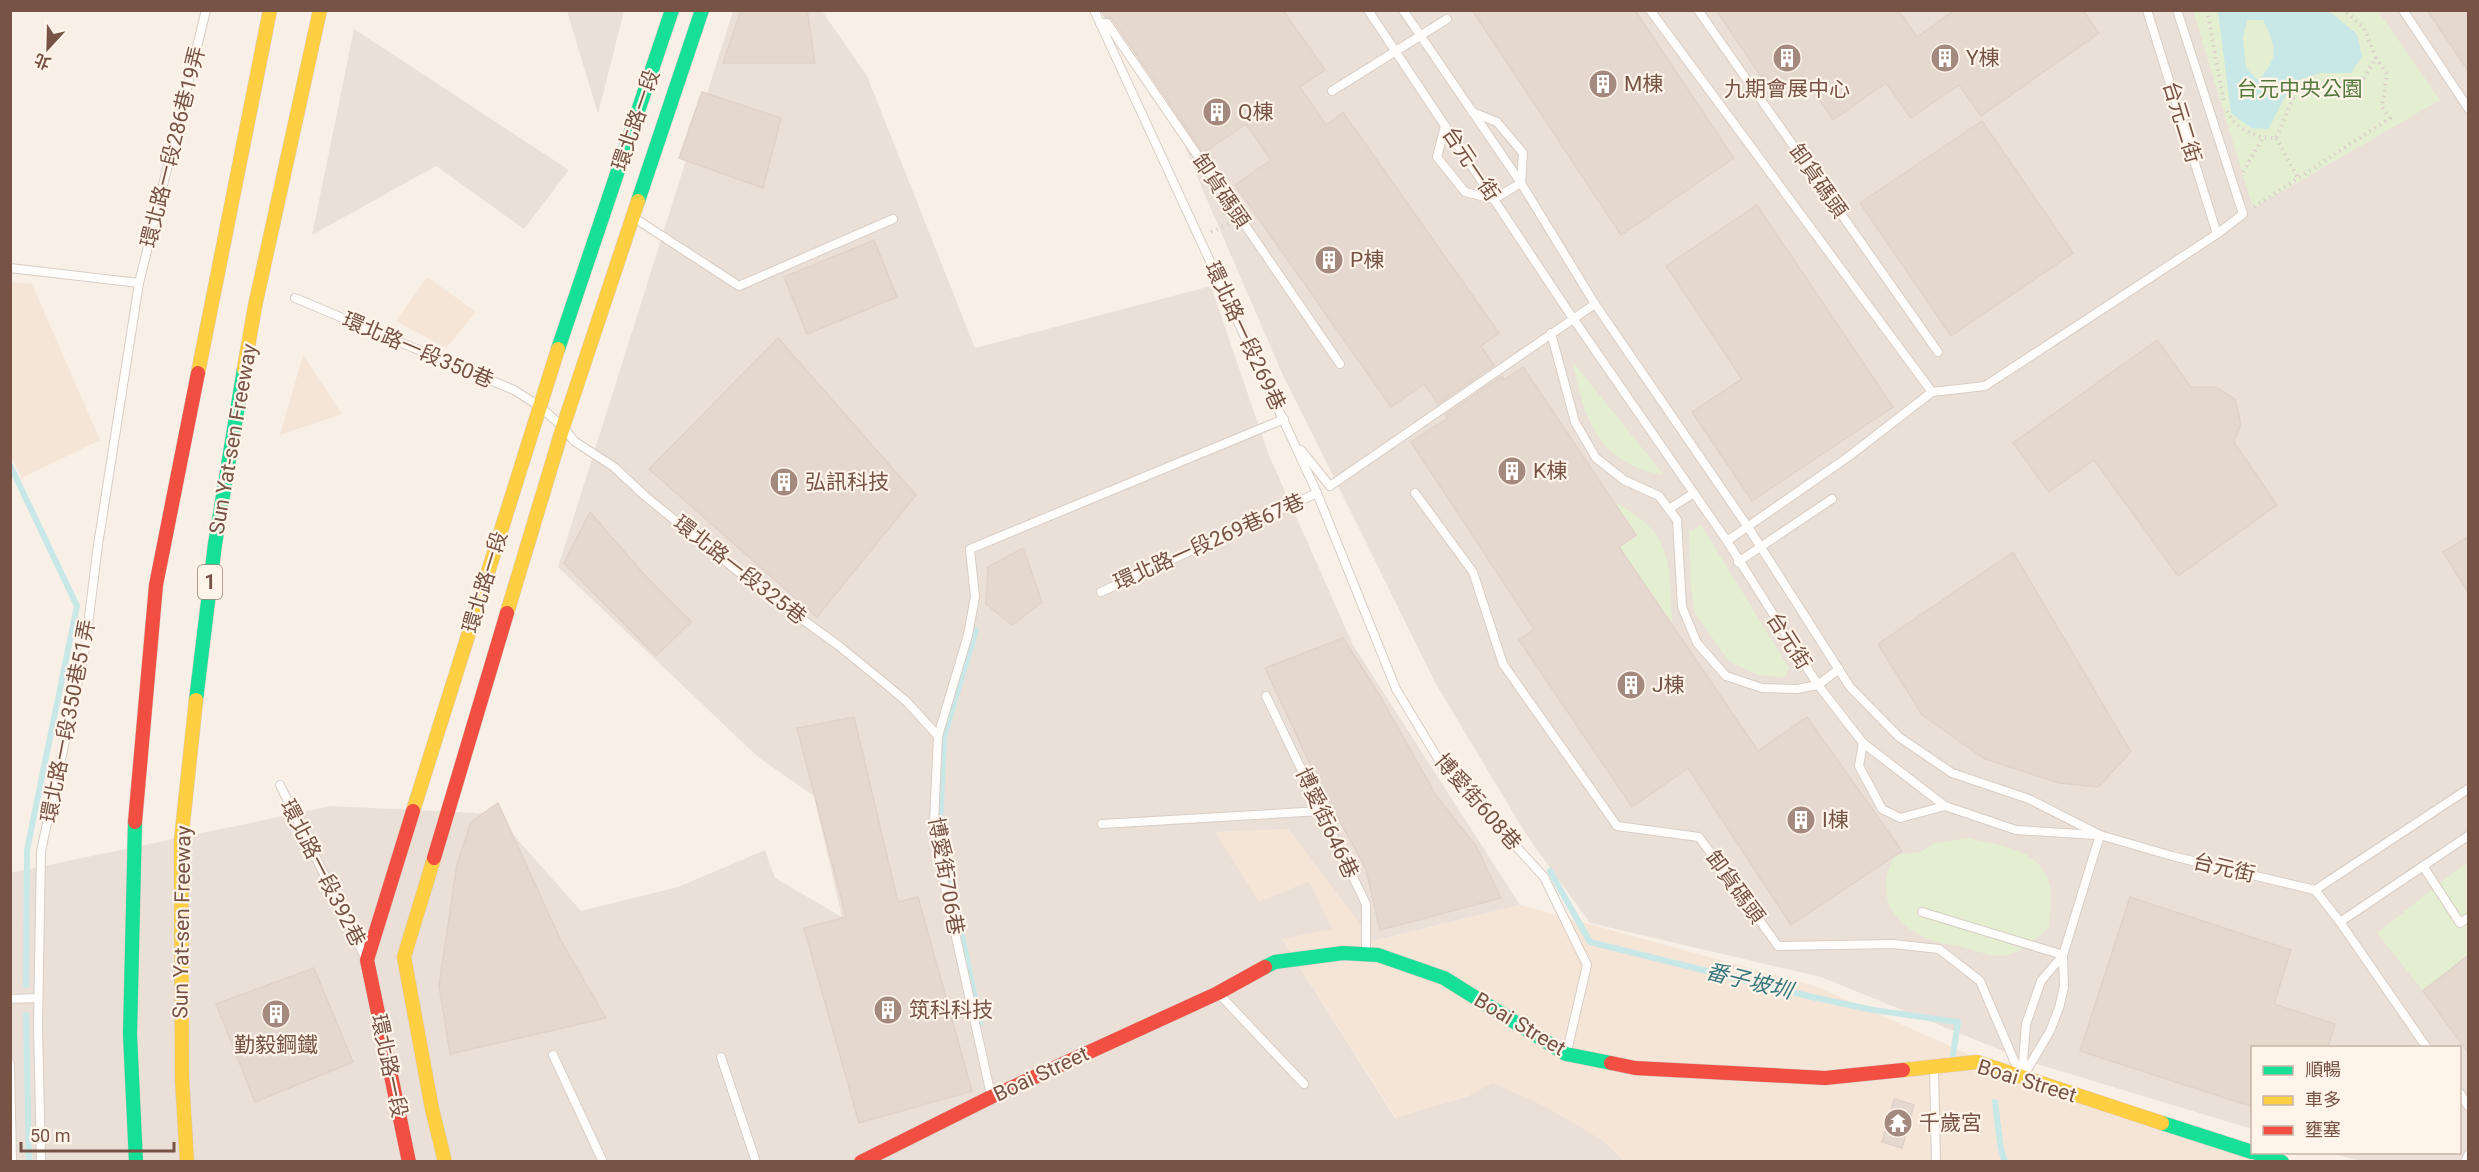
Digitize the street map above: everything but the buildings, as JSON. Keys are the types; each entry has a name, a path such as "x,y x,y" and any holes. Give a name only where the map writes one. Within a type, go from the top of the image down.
{"main road":[{"path":"136,1161 130,1035 135,837 156,585 270,10"},
{"name":"Sun Yat-sen Freeway","path":"187,1161 182,1079 181,841 194,717 215,544 255,306 320,10"},
{"name":"環北路一段","path":"409,1161 367,960 539,406 672,10"},
{"name":"環北路一段","path":"445,1161 432,1109 404,957 563,427 702,10"},
{"name":"Boai Street","path":"861,1161 877,1159 992,1097 1218,993 1275,962 1343,953 1378,955 1444,978 1566,1054 1635,1068 1825,1078 1977,1062 2251,1151"},
{"name":"Boai Street","path":"2259,1154 2282,1161"}],"lane":[{"name":"環北路一段286巷19弄","path":"140,283 206,10"},
{"name":"環北路一段269巷","path":"970,549 1284,419 1094,10"},
{"name":"台元一街","path":"1368,10 1572,318"},
{"name":"台元一街","path":"1403,10 1521,183 1595,304"},
{"path":"1650,10 1932,392"},
{"name":"卸貨碼頭","path":"1698,10 1938,352"},
{"name":"台元二街","path":"2147,10 2217,234"},
{"name":"台元二街","path":"2176,10 2243,213"},
{"path":"2403,10 2469,108"},
{"path":"1332,91 1447,19"},
{"name":"卸貨碼頭","path":"1100,23 1107,23 1340,364"},
{"path":"1445,126 1437,157 1465,192 1494,199 1521,183 1523,153 1497,122 1471,112"},
{"path":"1727,541 1848,458 1932,392 1985,386 2217,234 2243,213"},
{"path":"633,218 739,286 893,219"},
{"path":"10,268 140,283"},
{"name":"環北路一段350巷51弄","path":"41,1161 39,998 41,851 85,649 98,545 140,283"},
{"name":"環北路一段350巷","path":"295,298 514,390 539,406"},
{"path":"1293,441 1330,486 1383,452 1595,304"},
{"name":"台元街","path":"1595,304 1748,527 1850,687 1899,737 1952,773 2029,799 2100,835 2172,856 2315,890"},
{"name":"台元街","path":"1572,318 1727,541 1738,562 1818,685 1863,743 1945,806 2016,830 2100,835"},
{"path":"1551,333 1575,422 1596,458 1624,480 1659,496 1677,520 1682,607 1697,643 1726,676 1762,688 1797,689 1818,685 1839,669"},
{"name":"環北路一段325巷","path":"539,406 563,427 574,441 614,467 645,496 751,582 839,646 899,695 938,736"},
{"name":"博愛街608巷","path":"1284,419 1317,493 1396,689 1443,767 1544,877 1587,965 1566,1054"},
{"name":"環北路一段269巷67巷","path":"1101,591 1317,493"},
{"name":"卸貨碼頭","path":"1415,493 1473,572 1503,664 1617,825 1699,837 1778,946 1893,945 1939,949 1980,981 2022,1078"},
{"path":"1669,509 1694,493"},
{"path":"1738,562 1832,499"},
{"name":"博愛街706巷","path":"970,549 975,597 968,635 938,736 934,822 939,856 992,1097"},
{"name":"博愛街646巷","path":"1266,696 1366,904 1366,954"},
{"path":"1863,743 1859,766 1882,809 1900,818 1945,806"},
{"name":"環北路一段392巷","path":"280,785 367,960"},
{"path":"2426,1046 2315,890 2469,789"},
{"path":"1102,824 1321,811"},
{"path":"2022,1078 2050,1031 2059,1008 2064,987 2063,955 2100,835"},
{"path":"2340,922 2469,836"},
{"path":"2423,866 2460,923 2469,918"},
{"path":"1922,912 2063,955"},
{"path":"2022,1078 2026,1024 2041,981 2063,955"},
{"path":"1218,993 1304,1084"},
{"path":"10,999 39,998"},
{"path":"553,1055 603,1161"},
{"path":"721,1056 756,1161"},
{"path":"10,1064 12,1161"},
{"path":"1934,1067 1936,1161"},
{"path":"2465,1161 2469,1155"}],"path":[{"path":"2207,10 2225,108 2232,122 2262,139 2276,138"},
{"path":"2243,213 2390,118 2382,108 2387,74 2376,58 2364,28 2344,10"},
{"path":"2276,138 2296,92 2320,83 2362,81 2376,58"},
{"path":"2276,138 2298,178"},
{"path":"2235,186 2262,139"},
{"path":"1200,238 1240,219"}],"shaded area":[{"path":"567,11 624,11 598,114"},
{"path":"733,11 822,11 867,76 975,348 1211,286 1268,453 1353,645 1520,905 1373,941 1288,829 1215,832 1259,902 1309,881 1332,929 1282,939 1395,1118 1468,1096 1493,1083 1546,1107 1602,1140 1624,1161 11,1161 10,873 331,806 495,814 581,911 678,887 765,850 775,878 842,917 814,796 758,757 558,567"},
{"path":"1130,11 2468,11 2468,1161 2360,1161 2335,1154 2461,1154 2461,1046 2251,1046 2251,1129 2030,1062 1821,977 1590,923 1527,836 1436,684 1282,373 1204,193"},
{"path":"354,29 569,170 524,229 436,166 312,235"},
{"path":"427,277 476,312 446,348 396,321"},
{"path":"11,282 32,284 100,440 22,478 11,456"},
{"path":"303,355 342,414 280,435"},
{"path":"1288,829 1374,941 1520,905 1815,986 2022,1078 2267,1161 1608,1161 1483,1091 1396,1118 1214,832"}],"green space":[{"name":"台元中央公園","path":"2193,11 2378,11 2440,100 2253,208"},
{"path":"1572,361 1664,475 1623,461 1598,436 1589,420"},
{"path":"1613,501 1649,526 1659,539 1669,568 1673,627 1619,546"},
{"path":"1701,525 1789,668 1784,677 1758,675 1730,662 1695,614 1691,586 1689,532"},
{"path":"1967,838 2002,845 2025,854 2043,869 2048,880 2051,897 2049,927 2031,943 2016,952 1994,955 1934,941 1908,927 1891,908 1886,884 1895,855 1921,852 1935,843"},
{"path":"2468,861 2468,955 2423,991 2377,933"}],"water":[{"path":"2218,11 2329,11 2357,34 2362,56 2351,73 2320,73 2293,82 2268,129 2251,128 2231,113","holes":["2247,20 2263,20 2271,37 2274,51 2270,65 2258,80 2246,68 2243,38"]}],"waterway":[{"path":"10,465 77,606 27,850 26,985"},
{"path":"976,630 944,737 940,827 980,1023"},
{"name":"番子坡圳","path":"1550,871 1590,942 1812,997 1873,1010 1958,1022 1953,1055"},
{"path":"26,1015 29,1162"},
{"name":"番子坡圳","path":"1995,1102 2001,1149 2005,1162"}],"traffic: fast":[{"path":"558,349 672,10"},
{"path":"638,201 702,10"},
{"path":"196,700 215,544 244,369"},
{"path":"135,822 130,1035 136,1162"},
{"path":"1265,967 1275,962 1343,953 1378,955 1444,978 1566,1054 1611,1063"},
{"path":"2162,1123 2251,1152"},
{"path":"2260,1154 2282,1162"}],"traffic: slow":[{"path":"198,373 270,10"},
{"path":"244,369 255,306 320,10"},
{"path":"507,613 563,427 638,201"},
{"path":"413,811 558,349"},
{"path":"187,1162 182,1079 181,841 196,700"},
{"path":"434,858 404,957 432,1109 445,1162"},
{"path":"1903,1070 1977,1062 2162,1123"}],"traffic: jam":[{"path":"135,822 156,585 198,373"},
{"path":"434,858 507,613"},
{"path":"409,1162 367,960 413,811"},
{"path":"861,1162 991,1097 1218,993 1265,967"},
{"path":"1611,1063 1635,1068 1825,1078 1903,1070"}],"place":[{"name":"九期會展中心","path":"1787,58"},
{"name":"Y棟","path":"1945,58"},
{"name":"M棟","path":"1603,84"},
{"name":"Q棟","path":"1217,112"},
{"name":"P棟","path":"1329,260"},
{"name":"K棟","path":"1512,471"},
{"name":"弘訊科技","path":"784,482"},
{"name":"J棟","path":"1631,685"},
{"name":"I棟","path":"1801,820"},
{"name":"筑科科技","path":"888,1010"},
{"name":"勤毅鋼鐵","path":"276,1014"},
{"name":"千歲宮","path":"1898,1123"}]}
